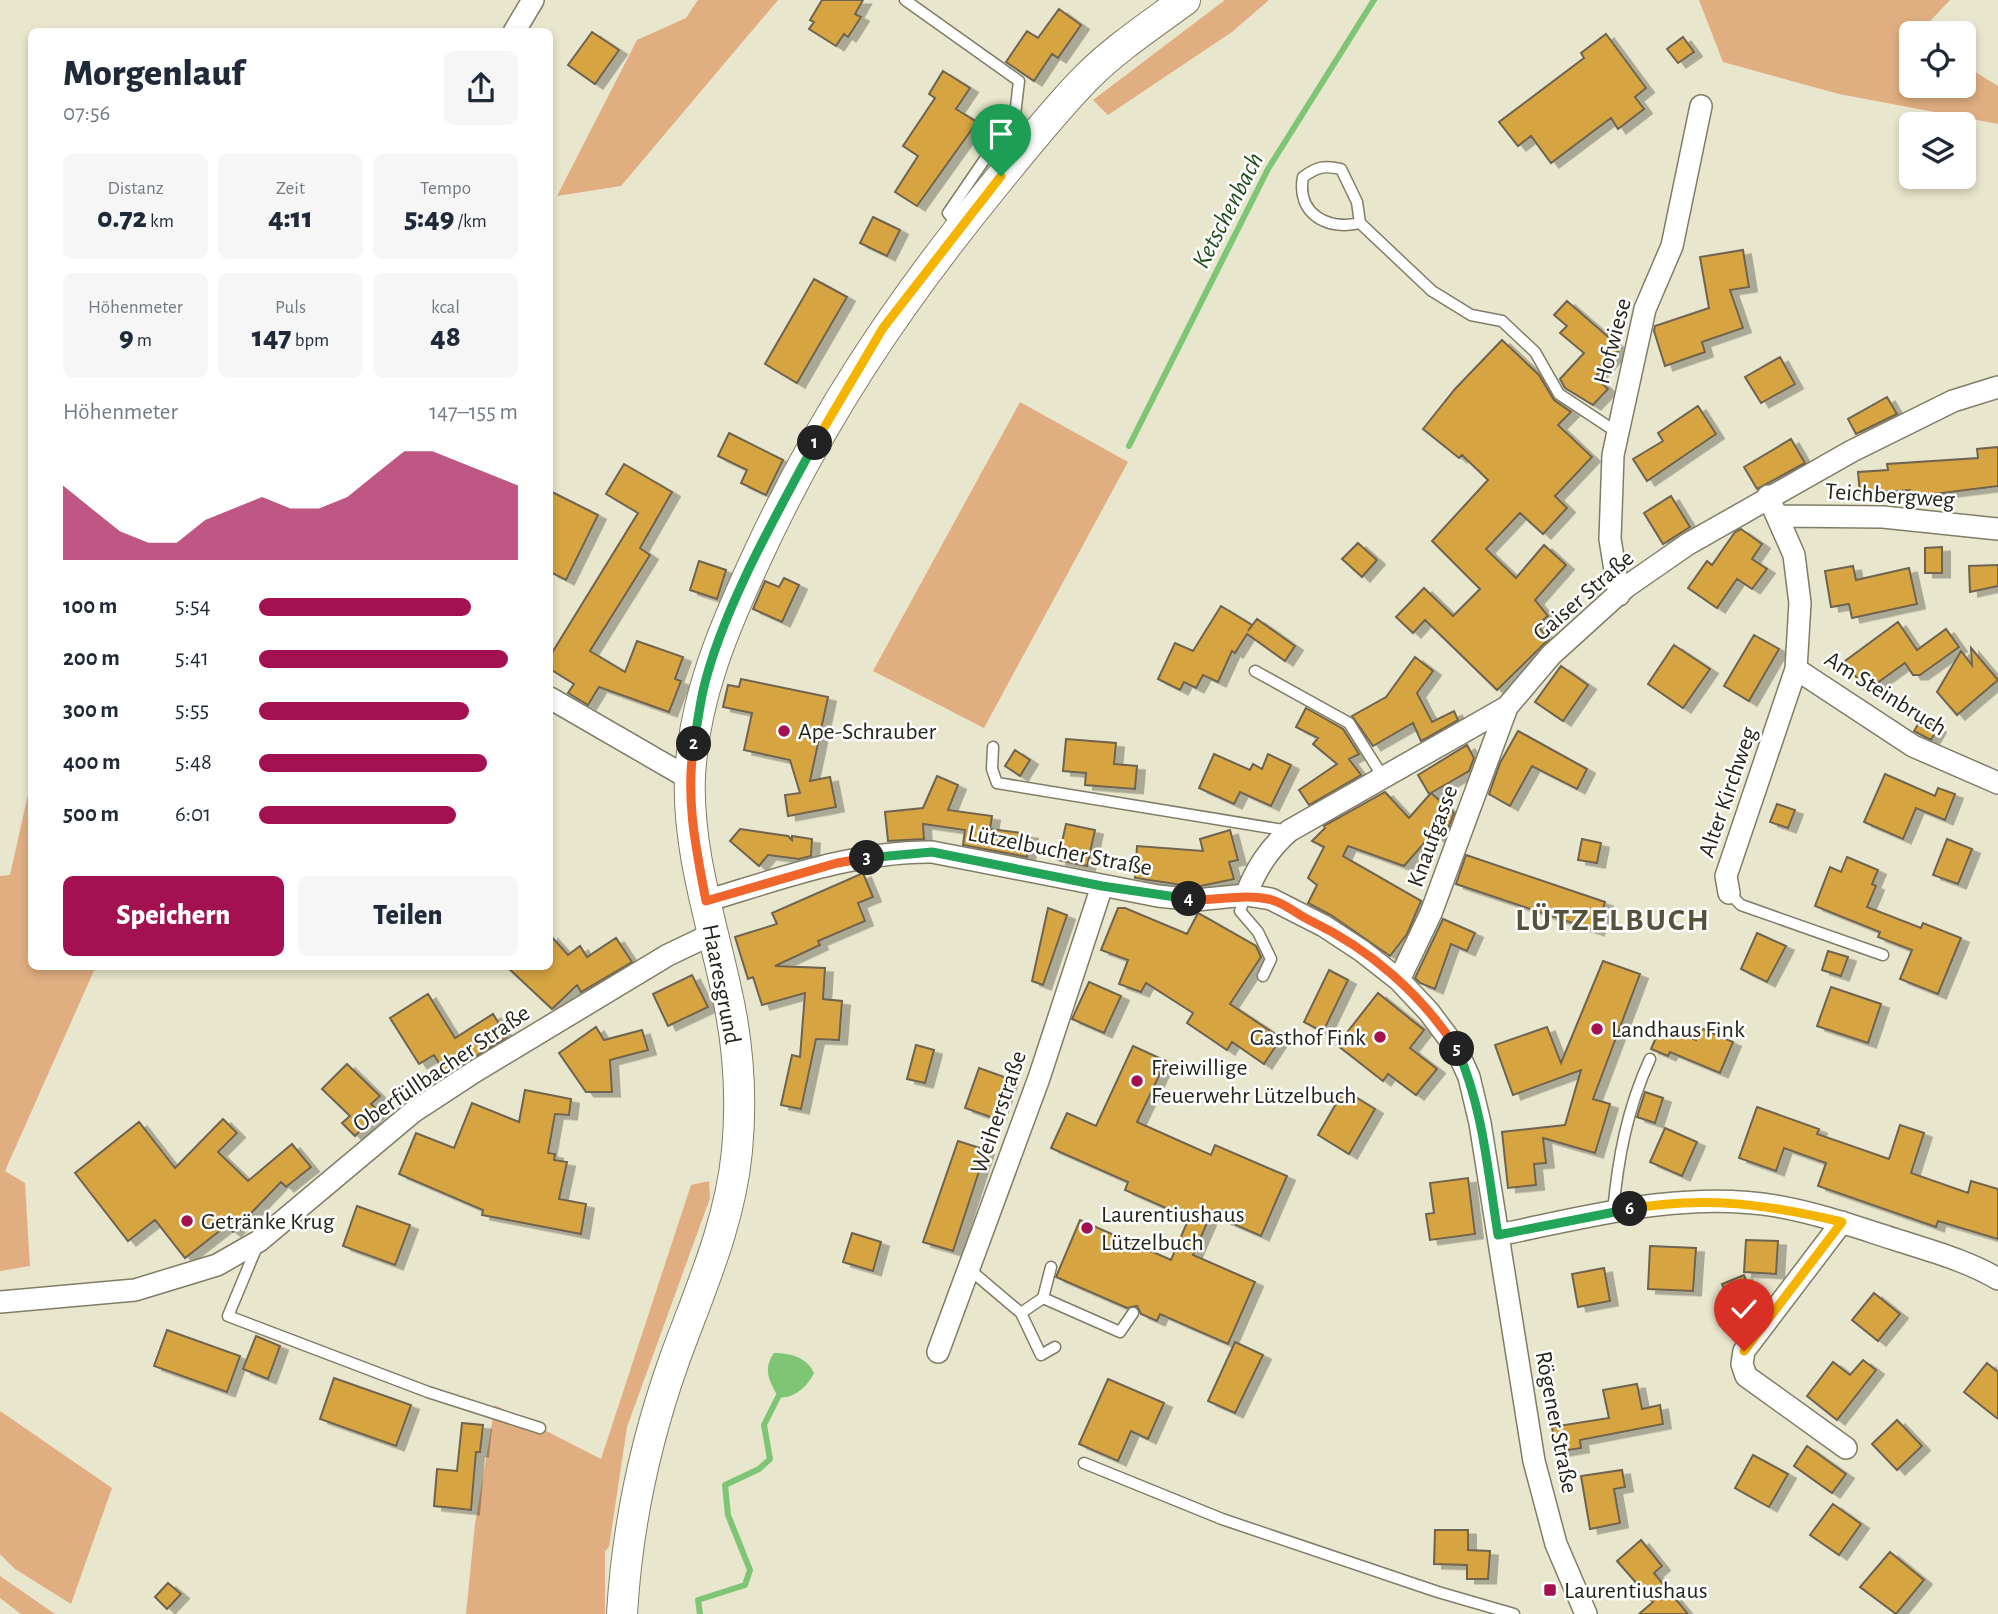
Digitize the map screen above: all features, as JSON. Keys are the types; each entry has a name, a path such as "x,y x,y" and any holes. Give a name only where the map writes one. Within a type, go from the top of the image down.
{"street":[{"path":"516,28 533,0"},
{"name":"Haaresgrund","path":"622,1614 634,1515 652,1431 727,1216 737,1154 740,1103 734,1037 694,836 690,779 703,690 710,668 730,615 774,519 834,406 876,339 960,227 1042,126 1116,50 1185,0"},
{"name":"Hofwiese","path":"1619,595 1610,539 1614,455 1645,309 1672,246 1701,106"},
{"name":"Gaiser Straße","path":"1246,895 1256,869 1272,847 1289,831 1507,707 1551,655 1619,595 1688,544 1768,496 1953,401 1998,387"},
{"name":"Am Steinbruch","path":"1768,496 1794,555 1800,603 1797,669 1913,746 1998,783"},
{"name":"Teichbergweg","path":"1778,516 1883,517 1998,529"},
{"name":"Alter Kirchweg","path":"1729,893 1726,876 1797,669"},
{"path":"553,700 690,779"},
{"name":"Knaufgasse","path":"1399,980 1431,914 1507,707"},
{"name":"Lützelbucher Straße","path":"706,901 837,863 911,852 932,852 1102,886 1196,900 1246,895 1271,899 1324,926 1399,980 1429,1012 1456,1048 1469,1077 1480,1123 1498,1235"},
{"name":"Weiherstraße","path":"938,1352 1039,1077 1102,886"},
{"name":"Oberfüllbacher Straße","path":"5,1302 135,1290 217,1265 259,1241 413,1112 668,955 712,934"},
{"path":"1498,1235 1653,1205 1712,1202 1775,1206 1842,1222 1974,1265 1998,1279"},
{"path":"1842,1222 1744,1351 1742,1364 1746,1376 1846,1448"},
{"name":"Rögener Straße","path":"1498,1235 1534,1461 1556,1544 1586,1614"}],"lane":[{"path":"905,0 1019,81 1015,115 948,212 960,227"},
{"path":"1360,223 1331,225 1314,217 1307,210 1300,190 1303,177 1315,168 1327,165 1341,169 1357,202 1360,223 1432,291 1471,315 1503,321 1535,352 1559,394 1618,432"},
{"path":"1255,671 1349,723 1383,777"},
{"path":"993,747 992,769 997,783 1289,831"},
{"name":"Alter Kirchweg","path":"1729,893 1741,905 1883,955"},
{"path":"1246,895 1240,911 1258,932 1271,959 1263,975"},
{"path":"1613,1212 1626,1121 1650,1059"},
{"path":"259,1241 228,1316 428,1392 540,1428"},
{"path":"1021,1313 1043,1298 1051,1267"},
{"path":"969,1269 1021,1313 1041,1355 1055,1347"},
{"path":"1043,1298 1120,1332 1133,1313"},
{"path":"1084,1463 1222,1519 1438,1592 1514,1614"}],"shaded area":[{"path":"698,0 778,0 621,186 557,196 637,40 686,18"},
{"path":"1225,0 1269,0 1232,32 1108,115 1093,100"},
{"path":"1699,0 1950,0 1930,21 1899,21 1899,98 1976,98 1976,72 1998,86 1998,124 1976,120 1976,112 1934,112 1839,94 1723,62"},
{"path":"1020,402 1128,462 984,728 873,671"},
{"path":"28,794 28,970 94,970 5,1171 25,1183 30,1266 0,1271 0,876 10,875"},
{"path":"709,1181 710,1198 627,1427 609,1547 605,1551 605,1614 466,1614 475,1524 495,1405 601,1459 691,1185"},
{"path":"774,1353 797,1357 807,1363 814,1373 808,1383 794,1394 778,1397 772,1386 768,1365"},
{"path":"0,1411 112,1488 71,1604 15,1569 0,1554"},
{"path":"0,1576 55,1614 21,1614 0,1598"}],"building":[{"path":"822,0 863,0 855,14 861,17 848,37 844,34 836,46 809,29 814,22 810,20"},
{"path":"1059,9 1081,25 1058,58 1052,54 1034,81 1006,62 1027,31 1038,38"},
{"path":"592,32 619,50 595,84 568,65"},
{"path":"1606,34 1646,88 1635,97 1644,109 1618,129 1611,118 1551,163 1531,136 1518,146 1499,122 1584,58 1581,53"},
{"path":"1683,37 1694,52 1678,63 1667,49"},
{"path":"943,71 970,88 956,109 977,122 917,206 895,192 918,156 903,146 935,98 929,94"},
{"path":"873,217 900,230 887,256 860,243"},
{"path":"1743,250 1749,287 1730,290 1743,328 1702,342 1705,352 1665,366 1654,331 1655,326 1709,308 1700,257"},
{"path":"814,279 847,297 797,383 765,364"},
{"path":"1567,301 1621,348 1595,377 1608,389 1593,405 1565,388 1560,379 1584,353 1560,333 1567,326 1554,315"},
{"path":"1502,340 1539,375 1554,400 1571,412 1558,425 1592,457 1555,496 1567,508 1543,534 1520,513 1486,549 1516,578 1544,545 1566,565 1535,600 1548,616 1537,625 1549,639 1497,690 1425,620 1413,633 1396,617 1424,588 1453,616 1480,589 1432,541 1488,480 1462,455 1459,458 1423,429 1455,389"},
{"path":"1780,357 1795,384 1761,403 1745,377"},
{"path":"1887,397 1897,414 1856,434 1848,419"},
{"path":"1698,406 1716,434 1647,481 1633,459 1663,441 1658,433"},
{"path":"729,433 783,460 766,495 741,483 747,470 718,456"},
{"path":"1791,439 1805,463 1757,489 1744,467"},
{"path":"1998,447 1998,486 1910,497 1910,490 1860,494 1858,472 1888,470 1887,464 1978,458 1977,449"},
{"path":"624,464 672,492 640,548 650,555 590,651 625,672 637,641 683,657 675,679 681,681 669,712 599,687 588,705 568,693 574,684 553,671 553,651 638,513 606,494"},
{"path":"553,492 598,515 566,580 553,574"},
{"path":"1671,496 1690,527 1663,544 1644,513"},
{"path":"1741,529 1762,544 1752,559 1767,569 1752,589 1737,579 1717,608 1688,588 1707,561 1712,565 1735,532"},
{"path":"1358,543 1377,560 1362,577 1342,559"},
{"path":"1942,547 1942,573 1925,573 1925,548"},
{"path":"699,561 726,570 717,599 690,590"},
{"path":"1998,565 1998,586 1970,592 1969,566"},
{"path":"1853,566 1856,580 1909,568 1917,604 1852,618 1849,604 1831,607 1825,571"},
{"path":"784,578 799,585 782,622 753,609 765,581 779,587"},
{"path":"1221,606 1252,625 1248,631 1257,619 1295,646 1285,661 1247,634 1235,653 1232,651 1218,682 1203,675 1196,688 1184,682 1180,690 1158,679 1175,643 1193,651"},
{"path":"1898,622 1917,650 1946,629 1959,647 1920,675 1913,675 1905,663 1866,691 1845,661"},
{"path":"1754,635 1779,649 1749,701 1724,686"},
{"path":"1674,645 1710,669 1683,708 1648,684"},
{"path":"1971,648 1998,680 1957,715 1937,692 1961,651 1972,665"},
{"path":"1415,657 1433,671 1417,693 1432,722 1454,711 1458,720 1421,741 1413,723 1373,746 1352,716 1386,697"},
{"path":"1561,666 1588,685 1563,721 1535,702"},
{"name":"Ape-Schrauber","path":"741,679 828,697 810,781 830,777 836,807 788,816 785,795 800,793 790,760 744,750 752,713 723,707 728,685 739,687"},
{"path":"1306,708 1343,729 1359,754 1349,759 1361,775 1309,805 1299,790 1337,764 1313,744 1318,738 1296,727"},
{"path":"1922,718 1938,728 1931,740 1914,731"},
{"path":"1518,731 1587,769 1577,789 1532,766 1510,806 1489,794 1500,763"},
{"path":"1066,739 1116,743 1114,764 1137,766 1135,789 1085,785 1086,773 1063,771"},
{"path":"1467,745 1474,758 1469,771 1429,794 1418,775"},
{"path":"1015,750 1030,760 1020,776 1005,766"},
{"path":"1214,754 1250,770 1253,764 1262,769 1268,754 1291,765 1271,806 1240,792 1234,804 1199,788"},
{"path":"1885,774 1935,796 1938,788 1955,794 1945,820 1916,808 1903,839 1864,822"},
{"path":"937,776 958,785 948,810 992,816 990,829 1030,834 1027,857 963,845 965,830 923,824 924,839 888,841 885,812 923,808"},
{"path":"1385,792 1409,818 1431,793 1454,813 1440,840 1432,834 1404,866 1348,846 1343,856 1421,901 1407,934 1390,956 1331,915 1308,903 1317,885 1308,878 1324,847 1312,841 1324,826"},
{"path":"1777,804 1795,810 1788,828 1770,822"},
{"path":"1066,824 1095,830 1087,866 1058,860"},
{"path":"740,829 788,836 792,840 792,836 812,839 811,856 799,859 768,855 759,866 730,841"},
{"path":"1230,830 1238,860 1229,862 1234,879 1196,887 1135,878 1137,846 1203,851 1200,839"},
{"path":"1582,839 1601,843 1597,863 1578,860"},
{"path":"1947,839 1972,849 1958,884 1933,875"},
{"path":"1466,855 1605,902 1596,931 1456,884"},
{"path":"1847,857 1878,870 1872,884 1876,886 1867,907 1921,928 1923,923 1961,938 1938,994 1900,979 1912,950 1878,937 1880,932 1815,906 1830,867 1841,872"},
{"path":"863,873 873,897 858,903 865,921 818,941 820,945 775,966 825,968 823,999 842,1001 839,1040 816,1039 801,1109 781,1105 792,1055 800,1057 805,993 762,1005 753,977 748,979 735,937 777,924 772,913"},
{"path":"1048,908 1067,915 1043,985 1032,981"},
{"path":"1118,908 1125,908 1187,934 1198,913 1256,946 1261,957 1230,1004 1281,1038 1264,1064 1232,1042 1227,1050 1187,1023 1193,1013 1146,983 1141,992 1119,984 1128,960 1101,950"},
{"path":"1443,919 1475,933 1467,951 1451,944 1435,989 1415,978"},
{"path":"1757,933 1786,946 1767,982 1741,969"},
{"path":"553,938 568,955 580,946 587,957 616,938 632,962 581,992 577,985 552,1009 510,970 553,970"},
{"path":"1828,951 1848,957 1841,976 1822,970"},
{"name":"Landhaus Fink","path":"1603,961 1640,974 1593,1099 1610,1104 1595,1153 1543,1138 1546,1163 1534,1164 1536,1185 1508,1188 1502,1132 1565,1125 1581,1070 1513,1095 1495,1045 1547,1027 1561,1063"},
{"path":"1329,970 1348,980 1323,1032 1304,1022"},
{"path":"692,975 708,1007 668,1026 653,994"},
{"path":"1089,982 1121,996 1104,1033 1072,1019"},
{"path":"1831,987 1881,1004 1868,1043 1817,1026"},
{"name":"Gasthof Fink","path":"1378,993 1424,1030 1410,1048 1437,1069 1416,1095 1388,1074 1383,1081 1337,1045"},
{"path":"428,994 455,1038 493,1014 507,1037 446,1075 434,1055 419,1064 390,1018"},
{"path":"1661,1026 1696,1040 1701,1028 1733,1042 1720,1073 1670,1052 1668,1056 1651,1049"},
{"path":"596,1027 604,1040 642,1030 648,1050 610,1060 612,1092 586,1092 559,1053"},
{"path":"916,1045 934,1050 925,1083 907,1079"},
{"name":"Laurentiushaus Lützelbuch","path":"1133,1046 1166,1061 1137,1122 1211,1155 1215,1145 1287,1176 1261,1236 1211,1214 1193,1255 1255,1282 1228,1344 1160,1314 1157,1321 1141,1314 1137,1306 1127,1308 1056,1277 1080,1220 1171,1260 1189,1218 1125,1190 1128,1182 1051,1148 1067,1113 1096,1126"},
{"path":"347,1064 380,1096 371,1104 379,1111 355,1136 342,1123 350,1116 322,1089"},
{"path":"979,1068 1010,1079 996,1119 965,1108"},
{"path":"525,1090 571,1099 569,1115 555,1114 548,1153 555,1154 554,1160 567,1162 559,1199 586,1204 581,1234 482,1215 483,1210 399,1174 416,1133 454,1148 472,1103 519,1122"},
{"path":"1344,1090 1375,1109 1349,1154 1318,1135"},
{"path":"1645,1092 1663,1098 1655,1123 1637,1117"},
{"path":"1757,1107 1819,1129 1817,1134 1889,1159 1900,1125 1924,1133 1911,1173 1968,1193 1971,1181 1998,1189 1998,1239 1938,1221 1936,1227 1818,1186 1826,1163 1784,1148 1776,1171 1739,1158"},
{"path":"223,1119 237,1133 218,1152 248,1181 292,1144 311,1167 286,1187 281,1182 233,1232 226,1226 185,1258 155,1220 128,1241 75,1173 139,1122 175,1168"},
{"path":"1665,1128 1697,1142 1682,1176 1650,1162"},
{"path":"958,1141 986,1150 953,1251 923,1242"},
{"path":"1468,1178 1475,1234 1430,1240 1426,1214 1434,1213 1430,1183"},
{"path":"357,1206 410,1225 395,1265 343,1246"},
{"path":"852,1233 881,1242 873,1271 843,1262"},
{"path":"1746,1240 1778,1241 1776,1274 1744,1272"},
{"path":"1650,1246 1696,1248 1693,1291 1648,1289"},
{"path":"1604,1268 1610,1301 1578,1307 1572,1274"},
{"path":"1744,1275 1752,1297 1731,1305 1722,1284"},
{"path":"1874,1293 1900,1314 1878,1341 1852,1320"},
{"path":"167,1330 240,1356 227,1392 154,1366"},
{"path":"256,1336 280,1346 268,1379 243,1369"},
{"path":"1235,1342 1263,1355 1235,1413 1208,1401"},
{"path":"1863,1360 1876,1370 1837,1420 1807,1396 1833,1362 1850,1375"},
{"path":"1987,1363 1998,1372 1998,1419 1964,1392"},
{"path":"334,1378 411,1405 396,1446 320,1419"},
{"path":"1108,1379 1164,1403 1148,1439 1131,1431 1118,1461 1079,1444"},
{"path":"1637,1384 1642,1409 1660,1405 1663,1424 1580,1440 1581,1448 1556,1452 1552,1427 1609,1418 1603,1390"},
{"path":"1897,1420 1922,1446 1897,1470 1872,1444"},
{"path":"462,1423 483,1425 480,1452 476,1452 471,1510 434,1506 437,1469 457,1471"},
{"path":"1807,1446 1846,1474 1832,1493 1794,1466"},
{"path":"1753,1455 1788,1474 1769,1507 1735,1488"},
{"path":"1622,1470 1625,1487 1614,1489 1620,1523 1590,1529 1581,1476"},
{"path":"1833,1504 1861,1524 1839,1555 1810,1535"},
{"path":"1435,1530 1468,1530 1468,1550 1490,1551 1488,1579 1467,1579 1467,1565 1434,1564"},
{"path":"1641,1540 1662,1566 1654,1573 1688,1614 1639,1614 1653,1602 1617,1561"},
{"path":"1890,1552 1924,1580 1896,1614 1860,1587"},
{"path":"168,1583 181,1594 167,1609 155,1597"}],"waterway":[{"name":"Ketschenbach","path":"1129,446 1268,169 1374,0"},
{"path":"700,1614 698,1600 745,1585 750,1570 728,1515 725,1485 759,1469 770,1459 764,1425 778,1397"}],"place":[{"name":"Ape-Schrauber","path":"784,731"},
{"name":"Landhaus Fink","path":"1597,1029"},
{"name":"Gasthof Fink","path":"1380,1037"},
{"name":"Freiwillige Feuerwehr Lützelbuch","path":"1137,1081"},
{"name":"Getränke Krug","path":"187,1221"},
{"name":"Laurentiushaus Lützelbuch","path":"1087,1228"},
{"name":"Laurentiushaus","path":"1550,1590"}],"district":[{"name":"LÜTZELBUCH","path":"1613,919"}],"route":[{"path":"1001,176 883,328 834,406 774,519 730,615 703,690 692,753 690,779 694,836 706,901 837,863 911,852 932,852 1158,896 1196,900 1246,895 1281,903 1324,926 1399,980 1429,1012 1456,1048 1469,1077 1480,1123 1498,1235 1653,1205 1712,1202 1775,1206 1842,1222 1744,1351"}]}
